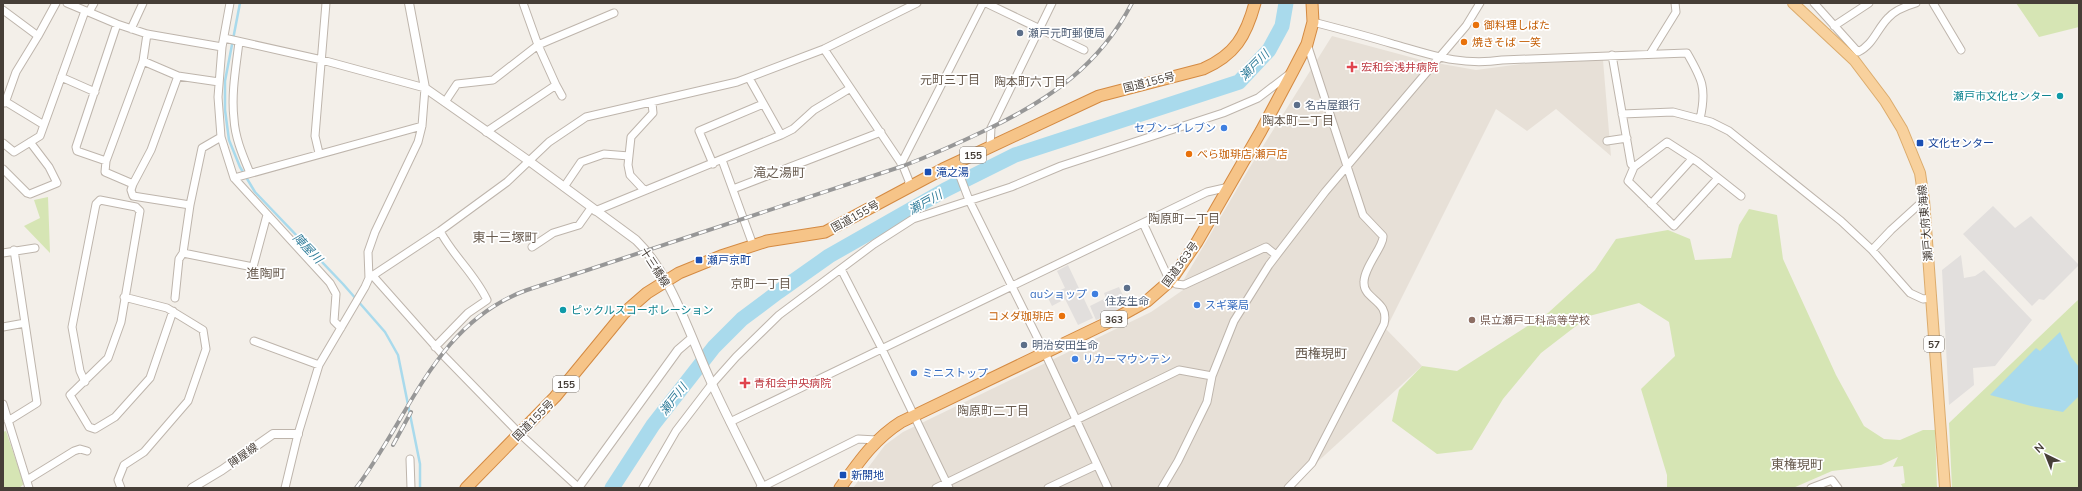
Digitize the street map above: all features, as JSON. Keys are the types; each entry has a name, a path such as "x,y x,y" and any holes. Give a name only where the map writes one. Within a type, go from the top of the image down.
{"highway":[{"name":"国道155号","path":"466,488 555,397 615,323 647,294 665,281 693,266 753,245 767,241 825,232 908,186 956,167 990,147 1099,96 1214,64 1232,51 1242,38 1255,3"},
{"name":"国道363号","path":"840,488 864,454 891,428 1045,353 1147,301 1171,280 1229,186 1307,44 1313,22 1312,3"}],"main road":[{"name":"瀬戸大府東海線","path":"1793,3 1854,60 1885,101 1902,128 1920,173 1924,200 1942,430 1945,488"}],"street":[{"path":"44,125 4,102 16,72 56,3"},
{"path":"67,3 117,24 148,34 222,47"},
{"path":"3,143 14,152 40,136 61,77 87,12 94,3"},
{"path":"131,29 143,3"},
{"path":"230,3 226,39 222,47 219,82 218,97 221,137 236,177 267,215 330,283 336,294 334,321 341,328"},
{"path":"319,154 315,136 326,3"},
{"path":"523,3 538,45 562,96"},
{"path":"285,488 298,434 319,365 353,308 359,294 371,277 440,231 507,182 549,142 586,117 652,103 749,78 824,49 917,3"},
{"path":"901,164 983,3"},
{"path":"986,3 1084,50"},
{"path":"990,147 991,128 1052,3"},
{"path":"1162,488 1178,461 1207,402 1212,376 1234,321 1276,255 1347,164 1466,26 1480,3"},
{"path":"1650,54 1676,12 1675,3"},
{"path":"1814,3 1858,52 1866,48 1888,18 1902,8 1916,3"},
{"path":"1834,26 1869,3"},
{"path":"1934,3 1960,50"},
{"path":"411,4 425,88 422,126 418,142 370,246 368,252 371,277 435,347 519,434 579,488 678,350 694,342"},
{"path":"3,10 38,36"},
{"path":"445,102 457,84 493,80 538,45 614,13"},
{"path":"1313,22 1417,52 1479,63 1502,60 1687,53 1702,86 1704,100 1700,119"},
{"path":"106,161 77,151 76,147 117,24"},
{"path":"133,184 105,172 106,161 142,61 148,34"},
{"path":"226,39 322,60 425,88"},
{"path":"238,42 233,85 234,120 240,147 249,173"},
{"path":"1288,488 1312,463 1384,324 1386,317 1382,306 1367,293 1363,284 1372,258 1383,241 1383,236 1363,215 1307,44"},
{"path":"824,49 901,164 909,181 908,186"},
{"path":"1612,55 1631,164 1634,167"},
{"path":"142,61 178,76 219,82"},
{"path":"643,488 676,431 710,381 779,315 841,268 913,219 968,197 1011,187 1062,166 1223,113 1258,98 1293,71"},
{"path":"178,76 151,150 131,190 133,196 190,204"},
{"path":"61,77 95,92"},
{"path":"749,78 781,135"},
{"path":"486,132 556,85"},
{"name":"十三橋線","path":"425,88 529,161 636,240 647,251 665,281 694,342 710,381 761,488"},
{"path":"532,247 553,233 579,225 593,209 713,164 793,129 814,110 849,88"},
{"path":"644,190 630,175 629,156 631,137 653,113 652,103"},
{"path":"713,164 699,131 764,104"},
{"path":"1622,114 1673,112 1700,119 1728,131 1757,152 1841,221 1872,250 1910,293 1923,300 1931,298"},
{"path":"236,177 422,126"},
{"path":"733,189 881,132"},
{"path":"175,298 179,259 183,253 190,204 202,148 221,137"},
{"path":"1607,141 1627,138"},
{"path":"3,169 27,193 30,194 57,183 49,167 30,142"},
{"path":"1718,178 1674,226 1628,181 1634,167 1667,142 1692,159 1718,178 1742,196"},
{"path":"564,187 581,162 604,154 629,156"},
{"path":"1651,204 1692,159"},
{"path":"722,160 753,245"},
{"path":"956,167 968,197 1011,287 1045,353 1108,488"},
{"path":"730,422 881,347 1011,287 1207,192 1229,186"},
{"path":"85,382 80,371 72,327 96,204 100,200 136,207 140,211 124,297 121,322 108,358 85,382 70,395 89,427 95,429 115,417 150,378 173,311"},
{"path":"1872,250 1891,230 1924,200"},
{"path":"183,253 253,267 267,215"},
{"path":"1143,223 1171,280 1176,284 1184,285 1266,246 1276,255"},
{"path":"435,347 468,313 486,300 475,280 450,249 440,231"},
{"path":"3,253 14,250 35,248"},
{"path":"8,421 37,403 14,250"},
{"path":"841,268 948,485"},
{"path":"121,488 118,480 124,465 144,452 188,401 206,349 203,330 167,308 124,297"},
{"path":"3,327 25,323"},
{"path":"254,341 319,365"},
{"path":"936,488 948,485 1179,370 1212,376"},
{"path":"3,404 28,484 74,451 80,449 87,451"},
{"name":"陣屋線","path":"192,488 222,470 273,434 298,434"},
{"path":"761,488 858,439 877,440"},
{"path":"410,459 411,488"},
{"path":"1048,488 1097,465"},
{"path":"1811,488 1832,480 1838,488"}],"shaded area":[{"path":"1332,36 1425,61 1476,70 1521,64 1603,60 1611,156 1556,109 1527,131 1496,109 1386,329 1422,366 1289,488 853,488 885,445 903,432 1151,312 1183,290 1183,281 1250,167"},
{"path":"1993,206 2015,228 2031,216 2079,265 2044,300 2039,299 2032,306 1963,234"},
{"path":"1961,255 1964,278 1975,276 1984,270 2032,320 1995,366 1973,368 1974,385 1949,405 1942,270"},
{"path":"1068,265 1093,318 1078,325 1065,299 1052,306 1047,296 1065,288 1057,271"},
{"path":"1119,287 1128,306 1096,320 1090,306 1106,298 1104,293"}],"green space":[{"path":"2016,3 2079,3 2079,27 2039,37"},
{"path":"48,197 50,253 24,226 40,218 34,200"},
{"path":"1749,209 1777,215 1783,259 1836,375 1864,426 1884,439 1900,440 1923,430 1935,430 1937,488 1903,488 1901,484 1905,483 1903,466 1893,467 1898,457 1881,465 1832,471 1793,488 1667,488 1667,475 1641,389 1675,356 1669,322 1639,303 1589,316 1541,353 1503,399 1472,450 1437,454 1392,421 1399,390 1422,366 1457,371 1548,313 1595,270 1616,239 1668,230 1690,239 1695,260 1731,258 1739,225"},
{"path":"2079,299 2079,488 1952,488 1949,423"},
{"path":"6,431 24,484 19,488 3,488 3,432"}],"water":[{"path":"2060,332 2071,357 2079,367 2079,396 2063,412 2031,406 1990,395 2036,348 2040,351"}],"waterway":[{"name":"陣屋川","path":"240,3 225,81 225,110 229,140 240,167 255,192 343,284 385,332 398,355 420,464 420,488"},
{"name":"瀬戸川","path":"612,488 653,425 714,347 742,319 778,292 829,256 945,190 1015,155 1239,82 1269,50 1282,26 1286,3"}],"railway":[{"path":"356,488 427,375 447,348 469,325 495,305 527,290 903,166 976,135 1009,119 1031,106 1070,79 1088,63 1104,45 1119,25 1132,3"},
{"path":"393,445 411,412"}],"place":[{"name":"御料理しばた","path":"1476,25"},
{"name":"瀬戸元町郵便局","path":"1020,33"},
{"name":"焼きそば 一笑","path":"1464,42"},
{"name":"宏和会浅井病院","path":"1352,67"},
{"name":"瀬戸市文化センター","path":"2060,96"},
{"name":"名古屋銀行","path":"1297,105"},
{"name":"セブン-イレブン","path":"1224,128"},
{"name":"文化センター","path":"1920,143"},
{"name":"べら珈琲店 瀬戸店","path":"1189,154"},
{"name":"滝之湯","path":"928,172"},
{"name":"瀬戸京町","path":"699,260"},
{"name":"住友生命","path":"1127,288"},
{"name":"auショップ","path":"1095,294"},
{"name":"スギ薬局","path":"1197,305"},
{"name":"ピックルスコーポレーション","path":"563,310"},
{"name":"コメダ珈琲店","path":"1062,316"},
{"name":"県立瀬戸工科高等学校","path":"1472,320"},
{"name":"明治安田生命","path":"1024,345"},
{"name":"リカーマウンテン","path":"1075,359"},
{"name":"ミニストップ","path":"914,373"},
{"name":"青和会中央病院","path":"745,383"},
{"name":"新開地","path":"843,475"}],"district":[{"name":"元町三丁目","path":"950,79"},
{"name":"陶本町六丁目","path":"1030,81"},
{"name":"陶本町二丁目","path":"1298,120"},
{"name":"滝之湯町","path":"779,172"},
{"name":"陶原町一丁目","path":"1184,218"},
{"name":"東十三塚町","path":"505,237"},
{"name":"進陶町","path":"266,273"},
{"name":"京町一丁目","path":"761,283"},
{"name":"西権現町","path":"1321,353"},
{"name":"陶原町二丁目","path":"993,410"},
{"name":"東権現町","path":"1797,464"}]}
